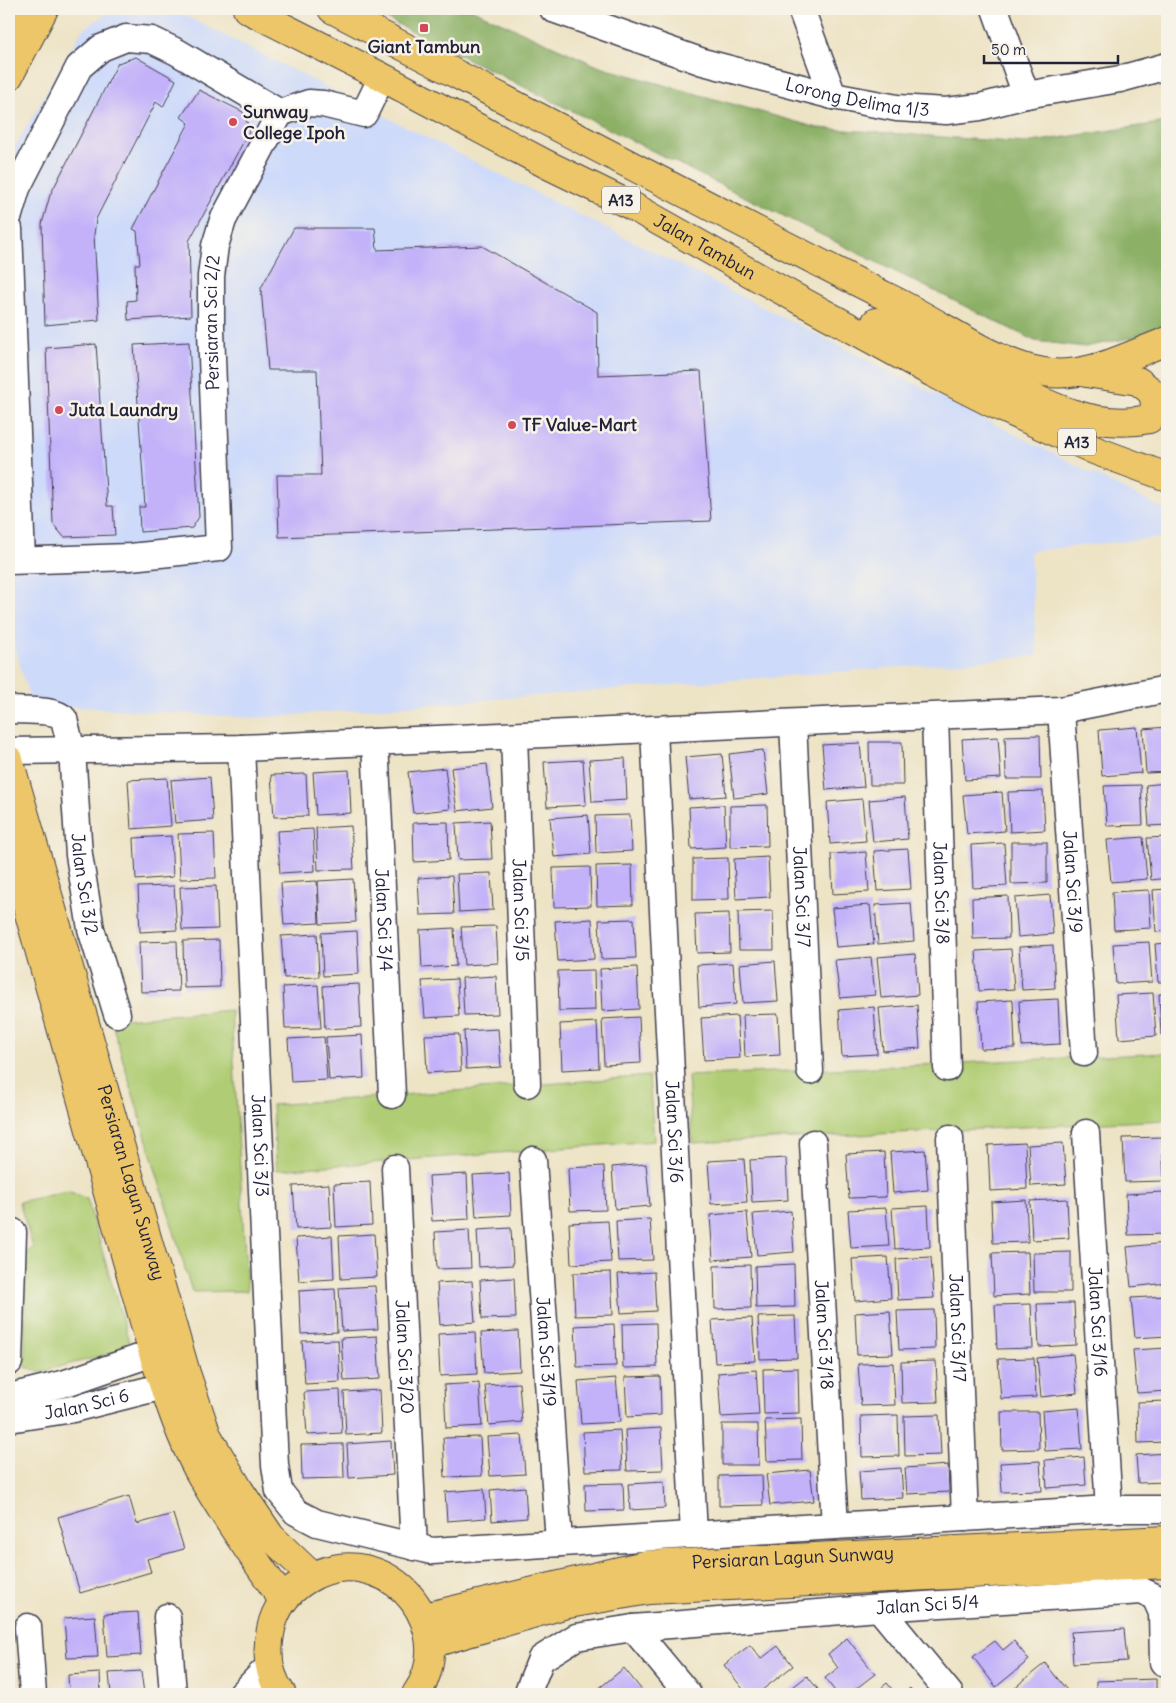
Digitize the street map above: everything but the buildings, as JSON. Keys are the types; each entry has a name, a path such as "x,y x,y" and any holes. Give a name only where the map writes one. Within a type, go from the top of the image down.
{"main road":[{"path":"9,31 21,9"},
{"path":"9,76 44,9"},
{"name":"Jalan Tambun","path":"247,9 382,77 546,164 632,206 933,373 990,402 1094,450 1167,477"},
{"name":"Jalan Tambun","path":"332,9 1006,360 1051,374 1082,372"},
{"path":"764,280 834,302 1057,408 1097,420 1132,423 1149,419 1156,406 1152,392 1138,381 1082,372"},
{"path":"1082,372 1167,341"},
{"name":"Persiaran Lagun Sunway","path":"9,760 186,1373 207,1436 240,1491 271,1537 312,1576"},
{"name":"Persiaran Lagun Sunway","path":"9,843 153,1353 173,1415 197,1469 232,1526 283,1600"},
{"name":"Persiaran Lagun Sunway","path":"430,1644 563,1605 649,1590 799,1570 1167,1540"},
{"name":"Persiaran Lagun Sunway","path":"424,1617 644,1565 799,1570 1167,1564"},
{"path":"282,1694 277,1688 269,1666 268,1643 272,1621 283,1600 296,1586 312,1576 337,1568 363,1568 389,1578 409,1594 424,1617 430,1644 429,1665 423,1685 416,1694"}],"street":[{"name":"Lorong Delima 1/3","path":"553,9 704,62 833,96 897,108 946,110 980,107 1026,95 1120,79 1167,66"},
{"path":"801,9 833,96"},
{"path":"995,9 1026,95"},
{"path":"9,215 17,188 79,67 100,48 126,38 152,40 178,52 280,113 310,103 323,104 364,114 382,77"},
{"name":"Persiaran Sci 2/2","path":"16,561 130,557 219,548 211,330 211,276 215,246 223,220 280,113"},
{"path":"9,228 16,561"},
{"path":"9,751 241,748 935,717 1061,710 1167,688"},
{"name":"Jalan Sci 3/2","path":"9,708 12,710 49,712 64,719 72,751 79,855 88,911 117,1014"},
{"name":"Jalan Sci 3/9","path":"1061,710 1084,1053"},
{"name":"Jalan Sci 3/8","path":"935,717 947,1068"},
{"name":"Jalan Sci 3/7","path":"793,723 810,1071"},
{"name":"Jalan Sci 3/6","path":"654,730 694,1535"},
{"name":"Jalan Sci 3/5","path":"514,736 527,1084"},
{"name":"Jalan Sci 3/4","path":"376,742 392,1095"},
{"name":"Jalan Sci 3/3","path":"241,748 275,1465 279,1491 296,1512 317,1523 432,1551 1109,1509 1167,1509"},
{"name":"Jalan Sci 3/16","path":"1086,1133 1109,1509"},
{"name":"Jalan Sci 3/17","path":"950,1138 965,1518"},
{"name":"Jalan Sci 3/18","path":"813,1143 834,1526"},
{"name":"Jalan Sci 3/19","path":"533,1160 559,1543"},
{"name":"Jalan Sci 3/20","path":"395,1168 414,1547"},
{"path":"9,1362 13,1232"},
{"name":"Jalan Sci 6","path":"9,1397 66,1383 153,1353"},
{"name":"Jalan Sci 6","path":"9,1420 73,1409 164,1386"},
{"name":"Jalan Sci 5/4","path":"527,1694 541,1659 576,1637 633,1628 879,1608 1142,1591 1155,1598 1162,1613 1163,1662"},
{"path":"879,1608 950,1694"},
{"path":"167,1617 173,1694"},
{"path":"28,1627 33,1694"},
{"path":"633,1628 688,1694"},
{"path":"242,1694 269,1666"}],"shaded area":[{"path":"114,9 172,9 1167,511 1167,537 1030,551 1037,656 256,718 31,704 9,627 9,157 82,30"}],"green space":[{"path":"367,9 471,9 600,67 818,128 1025,143 1167,122 1167,322 1145,335 1085,347 1035,341"},
{"path":"231,1010 247,1291 192,1292 111,1020"},
{"path":"1167,1053 1167,1120 692,1143 688,1076"},
{"path":"649,1076 654,1141 277,1170 272,1105"},
{"path":"68,1191 87,1199 129,1342 121,1351 39,1372 25,1367 24,1258 33,1247 19,1202"}],"place":[{"name":"Giant Tambun","path":"424,28"},
{"name":"Sunway College Ipoh","path":"233,122"},
{"name":"Juta Laundry","path":"59,410"},
{"name":"TF Value-Mart","path":"512,425"}]}
